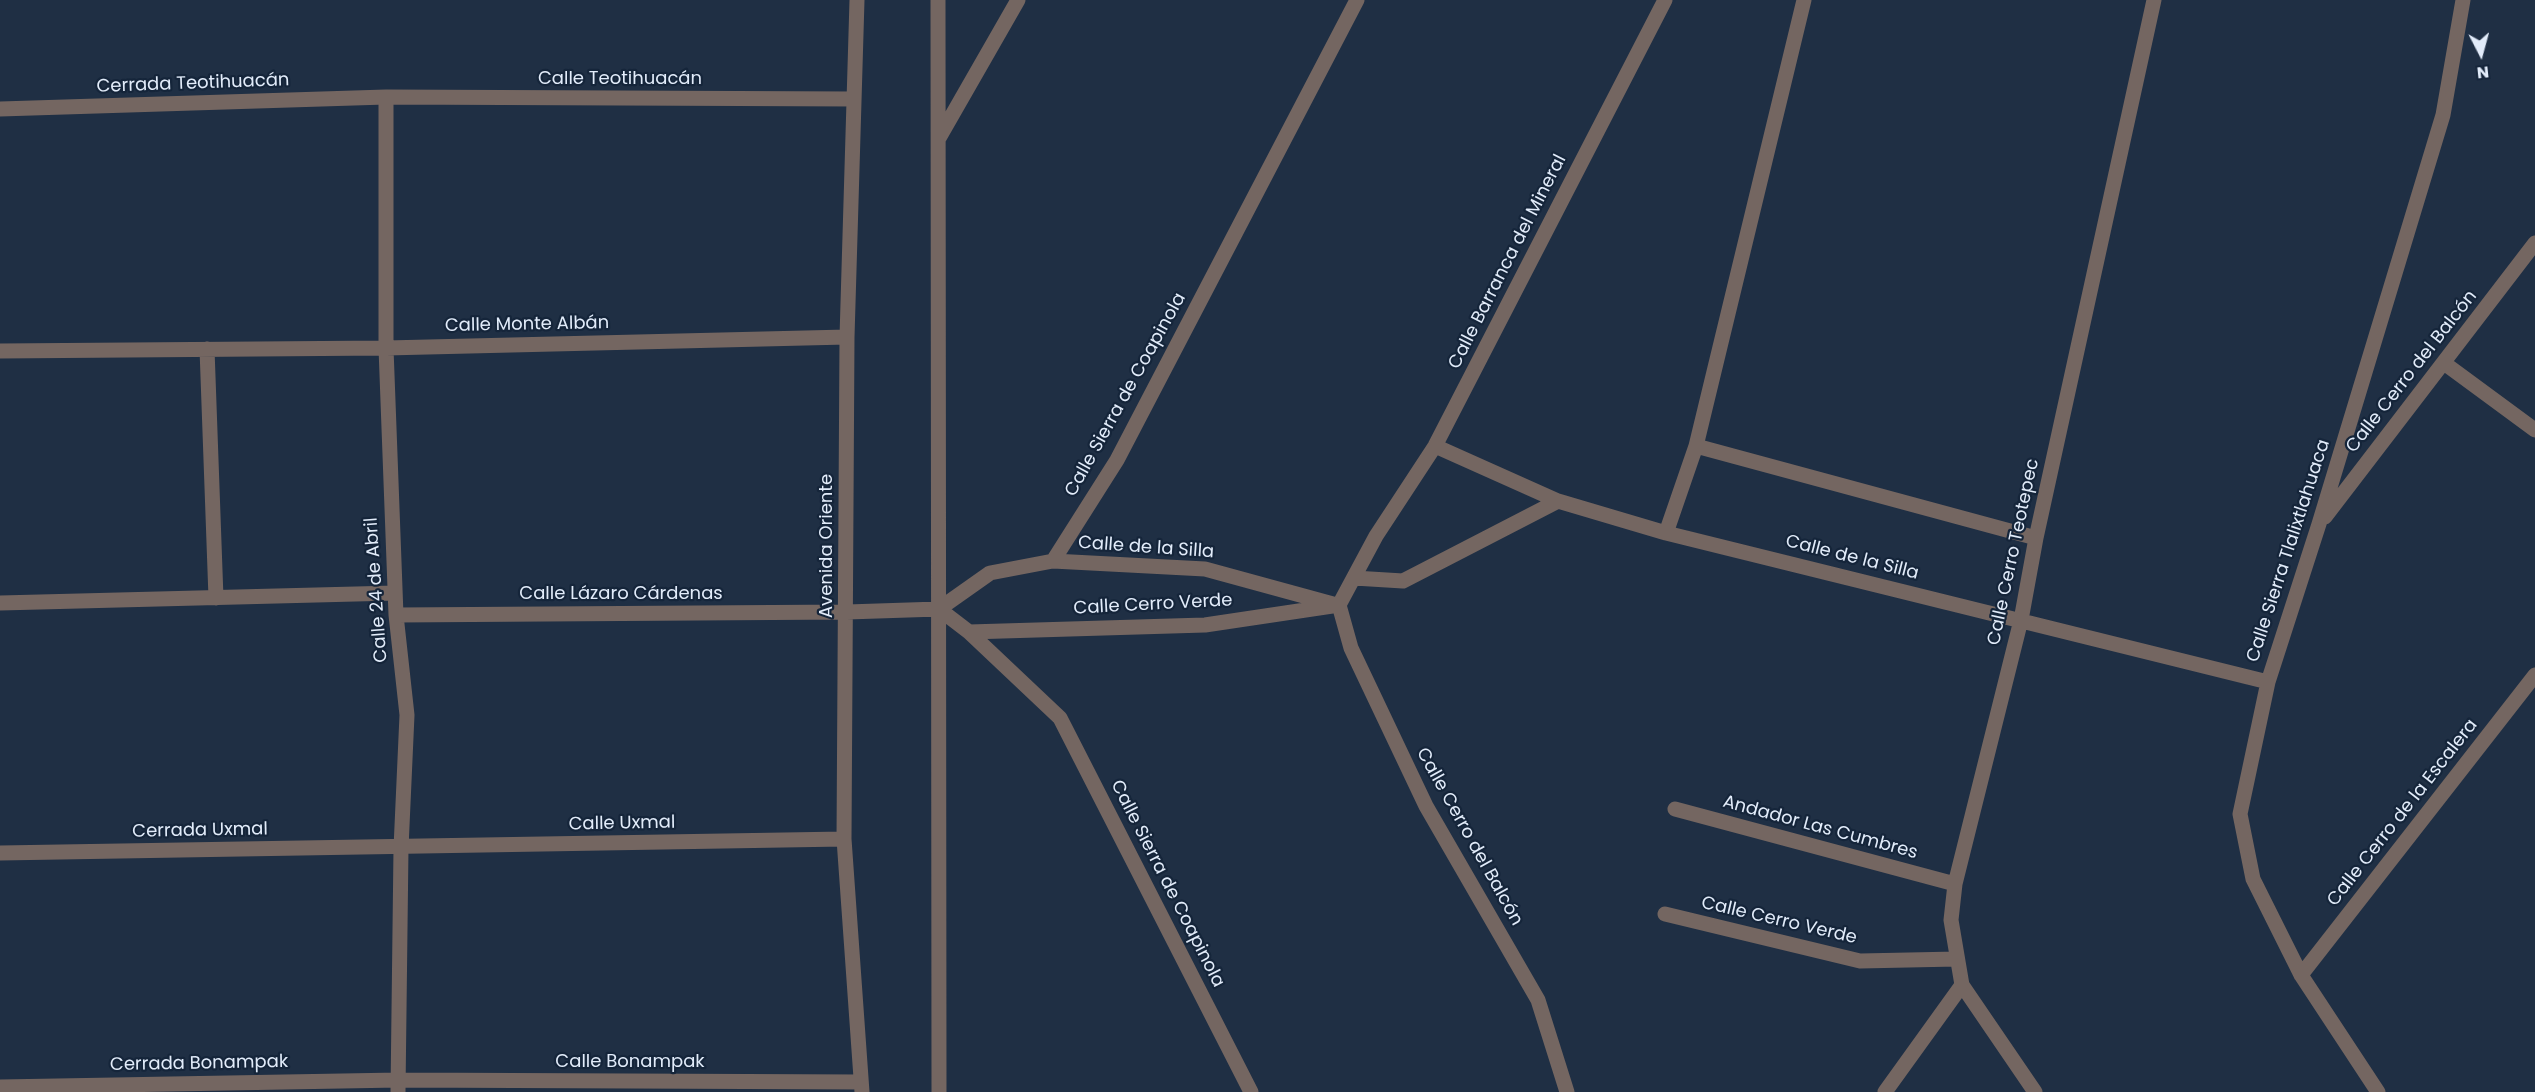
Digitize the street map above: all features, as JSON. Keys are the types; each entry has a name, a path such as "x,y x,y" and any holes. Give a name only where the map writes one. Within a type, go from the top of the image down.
{"street":[{"name":"Avenida Oriente","path":"857,0 847,337 844,839 862,1087"},
{"path":"938,0 939,1092"},
{"path":"939,139 1018,0"},
{"name":"Calle Sierra de Coapinola","path":"1053,561 1117,460 1357,0"},
{"name":"Calle Barranca del Mineral","path":"1354,578 1376,536 1435,446 1665,0"},
{"path":"1666,533 1696,446 1804,0"},
{"name":"Calle Cerro Teotepec","path":"2035,1092 1962,985 1951,920 1954,884 2021,620 2036,538 2154,0"},
{"name":"Calle Sierra Tlalixtlahuaca","path":"2378,1092 2301,975 2253,879 2240,814 2268,682 2319,524 2443,115 2463,0"},
{"name":"Calle Teotihuacán","path":"386,98 854,99"},
{"name":"Cerrada Teotihuacán","path":"0,109 386,98"},
{"name":"Calle 24 de Abril","path":"386,98 386,348 396,615 407,716 401,848 398,1086"},
{"name":"Calle Cerro del Balcón","path":"2319,524 2535,243"},
{"name":"Calle Monte Albán","path":"0,351 386,348 847,337"},
{"path":"207,349 216,598"},
{"path":"2444,363 2535,430"},
{"name":"Calle de la Silla","path":"1435,446 1558,501 1666,533 2268,682"},
{"path":"1696,446 2036,538"},
{"path":"1339,605 1354,578 1403,581 1558,501"},
{"path":"939,609 990,573 1053,561"},
{"name":"Calle de la Silla","path":"1053,561 1205,568 1339,605"},
{"path":"0,603 395,593"},
{"name":"Calle Cerro del Balcón","path":"1339,605 1351,648 1426,806 1538,1000 1567,1092"},
{"name":"Calle Cerro Verde","path":"969,632 1205,625 1339,605"},
{"name":"Calle Sierra de Coapinola","path":"939,609 969,632 1060,718 1251,1092"},
{"name":"Calle Lázaro Cárdenas","path":"396,615 847,612 939,609"},
{"name":"Calle Cerro de la Escalera","path":"2301,975 2535,675"},
{"name":"Andador Las Cumbres","path":"1676,809 1954,884"},
{"name":"Calle Uxmal","path":"401,848 844,839"},
{"name":"Cerrada Uxmal","path":"0,853 401,848"},
{"name":"Calle Cerro Verde","path":"1665,914 1860,961 1957,959"},
{"path":"1885,1092 1962,985"},
{"name":"Calle Bonampak","path":"398,1086 862,1087"},
{"name":"Cerrada Bonampak","path":"0,1087 398,1086"}]}
